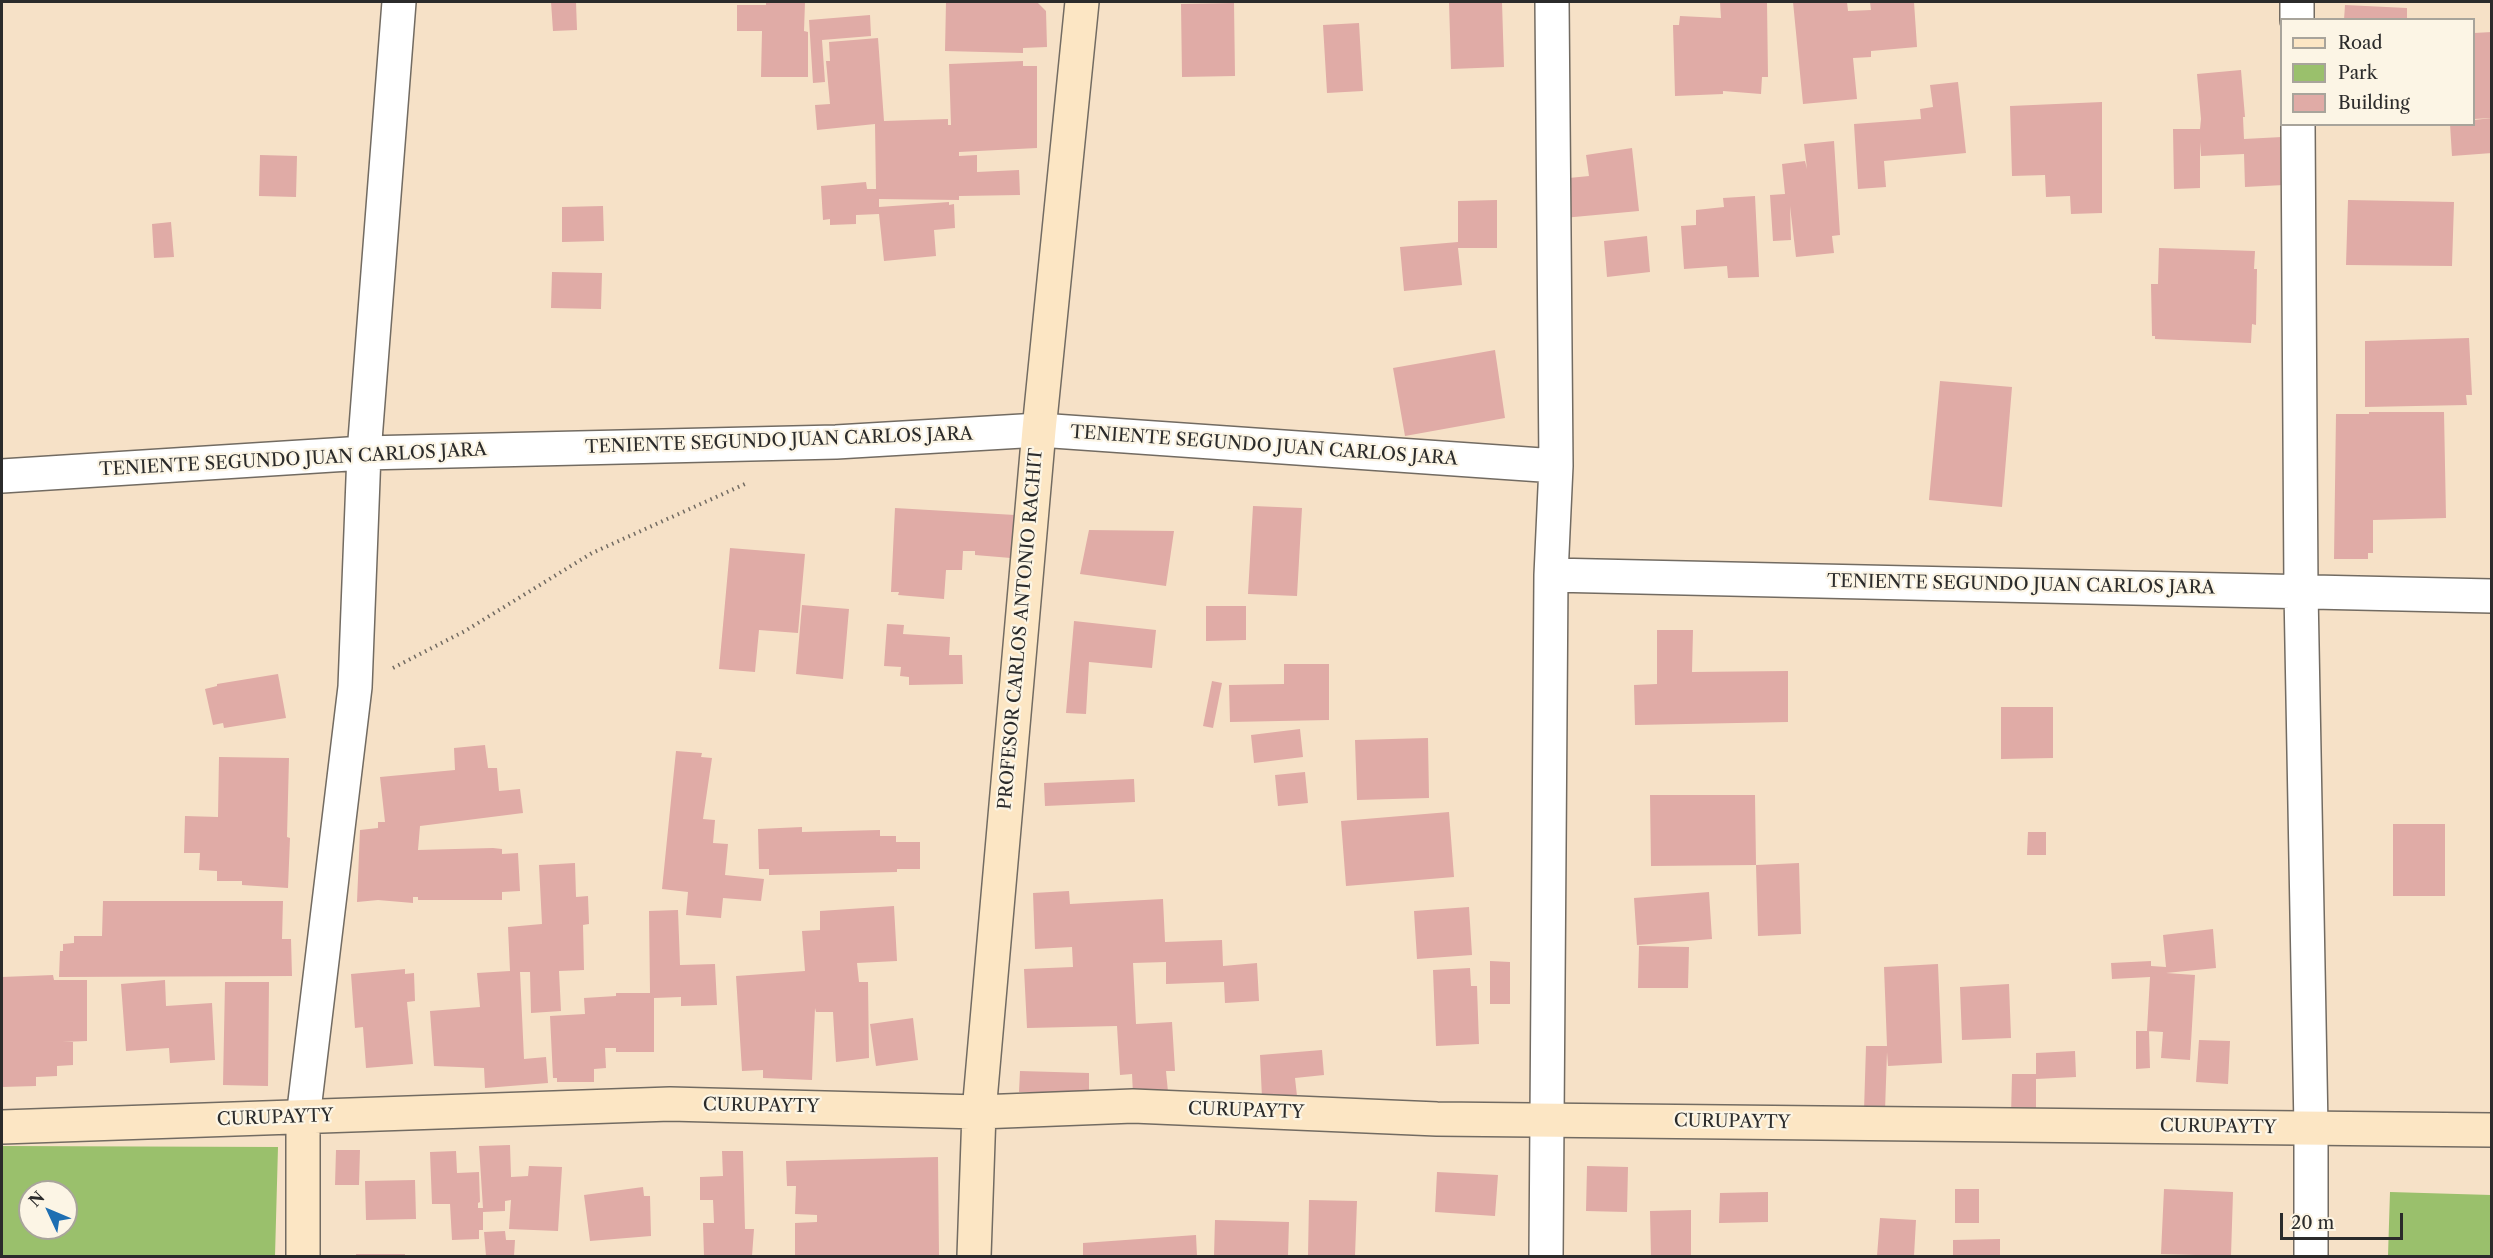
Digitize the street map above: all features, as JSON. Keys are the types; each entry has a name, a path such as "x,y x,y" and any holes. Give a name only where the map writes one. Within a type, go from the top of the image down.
{"street":[{"path":"303,1257 303,1118 355,687 364,453 399,2"},
{"name":"PROFESOR CARLOS ANTONIO RACHIT","path":"974,1257 979,1112 1039,430 1082,2"},
{"path":"1546,1257 1551,575 1556,466 1552,2"},
{"path":"2297,2 2297,18"},
{"path":"2298,126 2301,591 2311,1128 2311,1257"},
{"name":"TENIENTE SEGUNDO JUAN CARLOS JARA","path":"2,476 364,453 836,442 1039,430 1556,466"},
{"name":"TENIENTE SEGUNDO JUAN CARLOS JARA","path":"1551,575 2492,596"},
{"name":"CURUPAYTY","path":"2,1127 670,1104 979,1112 1133,1106 1437,1119 2492,1130"}],"path":[{"path":"355,687 465,631 592,553 751,481"}],"green space":[{"path":"2,1146 278,1147 275,1256 2,1256"},
{"path":"2390,1192 2491,1195 2491,1256 2388,1256"}],"building":[{"path":"551,2 576,2 577,30 553,31"},
{"path":"766,2 805,2 804,31 808,32 808,77 761,77 762,31 737,31 737,5 766,5"},
{"path":"946,2 1037,2 1046,11 1047,47 1023,48 1023,53 945,51"},
{"path":"1449,2 1502,2 1504,67 1451,69"},
{"path":"1720,2 1767,2 1768,77 1762,77 1761,94 1723,91 1723,94 1675,96 1673,25 1679,25 1680,16 1721,18"},
{"path":"1793,2 1847,2 1848,11 1871,10 1870,2 1914,2 1917,47 1871,51 1871,57 1853,58 1857,99 1803,104"},
{"path":"1234,3 1235,76 1182,77 1181,4"},
{"path":"2345,5 2407,8 2407,18 2344,18"},
{"path":"870,15 871,36 822,40 825,82 813,83 809,20"},
{"path":"1359,23 1363,91 1327,93 1323,25"},
{"path":"2492,32 2492,118 2475,119 2475,33"},
{"path":"878,38 884,121 948,119 948,125 951,125 949,64 1023,61 1023,66 1037,66 1037,148 959,152 959,156 977,155 977,172 1019,170 1020,195 959,196 959,200 879,199 879,207 949,202 949,205 954,204 955,228 934,230 936,256 884,261 879,214 856,215 856,224 830,225 830,219 823,220 821,186 866,182 867,189 876,189 875,124 817,130 815,105 830,104 826,61 830,61 829,42"},
{"path":"2241,70 2245,117 2243,117 2244,139 2282,137 2284,185 2245,187 2244,154 2201,156 2200,142 2200,188 2174,189 2173,129 2200,129 2197,74"},
{"path":"1958,82 1966,153 1884,161 1886,187 1858,189 1854,124 1921,119 1920,109 1933,107 1930,85"},
{"path":"2102,102 2102,213 2071,214 2070,196 2046,197 2045,175 2012,176 2010,106"},
{"path":"2492,118 2492,153 2452,156 2450,126 2475,126 2475,120"},
{"path":"1834,141 1840,235 1832,236 1834,253 1796,257 1790,206 1791,240 1773,241 1770,195 1785,194 1782,164 1805,161 1807,169 1804,144"},
{"path":"1632,148 1639,211 1563,218 1559,179 1589,176 1586,155"},
{"path":"260,155 297,156 296,197 259,196"},
{"path":"1755,196 1759,277 1728,278 1727,266 1684,269 1681,226 1696,225 1696,210 1724,207 1723,198"},
{"path":"1497,200 1497,248 1458,248 1462,285 1404,291 1400,247 1458,242 1458,201"},
{"path":"2348,200 2454,202 2452,266 2346,265"},
{"path":"603,206 604,241 562,242 562,207"},
{"path":"171,222 174,257 154,258 152,224"},
{"path":"1647,236 1650,272 1607,277 1604,241"},
{"path":"2159,248 2255,251 2256,325 2252,324 2251,343 2155,339 2155,336 2152,336 2151,284 2158,284"},
{"path":"552,272 602,273 601,309 551,308"},
{"path":"2469,338 2472,395 2466,395 2467,405 2365,407 2365,341"},
{"path":"1495,350 1505,418 1405,436 1393,368"},
{"path":"1940,381 2012,387 2002,507 1929,500"},
{"path":"2369,412 2444,412 2446,518 2373,520 2373,553 2368,553 2368,559 2334,559 2336,414 2369,414"},
{"path":"1253,506 1302,508 1297,596 1248,594"},
{"path":"895,508 1015,515 1011,558 975,555 975,551 963,551 962,570 946,570 944,599 898,595 899,592 891,592"},
{"path":"1089,530 1174,531 1166,586 1080,574"},
{"path":"730,548 805,554 798,633 759,630 755,672 719,669"},
{"path":"802,605 849,609 843,679 796,674"},
{"path":"1206,606 1246,606 1246,640 1206,641"},
{"path":"1074,621 1156,630 1152,668 1089,662 1086,714 1066,713"},
{"path":"887,624 904,625 903,634 950,637 949,655 962,655 963,684 909,685 909,677 900,676 901,667 884,666"},
{"path":"1657,630 1693,630 1692,672 1788,671 1788,722 1635,725 1634,685 1657,684"},
{"path":"1284,664 1329,664 1329,720 1230,722 1229,685 1284,684"},
{"path":"278,674 286,718 224,728 223,723 213,725 205,689 217,686 217,684"},
{"path":"1212,681 1222,683 1213,728 1203,726"},
{"path":"2001,707 2053,707 2053,758 2001,759"},
{"path":"1300,729 1303,757 1254,763 1251,735"},
{"path":"1428,738 1429,798 1357,800 1355,740"},
{"path":"485,745 488,768 497,768 499,791 520,789 523,813 420,826 418,850 493,848 502,849 502,854 518,853 520,891 502,892 502,900 418,900 418,897 413,897 413,903 378,900 357,902 360,830 378,828 378,822 385,822 380,777 455,770 454,748"},
{"path":"676,751 702,753 701,757 712,758 703,819 715,820 713,843 728,844 725,875 764,879 761,901 723,898 721,918 686,915 688,892 662,889"},
{"path":"219,757 289,758 288,888 242,885 242,881 217,881 217,871 199,870 200,853 184,853 185,816 218,817"},
{"path":"1305,772 1308,803 1278,806 1275,775"},
{"path":"1134,779 1135,802 1045,806 1044,783"},
{"path":"1650,795 1755,795 1756,865 1651,866"},
{"path":"1449,812 1454,877 1346,886 1341,821"},
{"path":"2393,824 2445,824 2445,896 2393,896"},
{"path":"802,827 802,832 880,830 880,836 896,836 896,842 920,842 920,869 897,869 897,872 769,875 769,869 759,869 758,829"},
{"path":"2028,832 2046,832 2046,855 2027,855"},
{"path":"575,863 576,897 588,896 589,924 583,925 584,970 559,971 561,1011 531,1013 530,972 520,972 524,1059 546,1057 548,1083 485,1088 484,1068 434,1066 430,1011 480,1007 477,973 510,971 508,927 542,924 539,865"},
{"path":"1799,863 1801,934 1758,936 1756,865"},
{"path":"1069,891 1070,904 1163,899 1165,942 1222,940 1223,966 1257,963 1259,1001 1225,1003 1224,982 1166,984 1166,962 1133,963 1136,1024 1172,1022 1175,1071 1166,1071 1168,1092 1133,1094 1132,1074 1120,1075 1117,1026 1027,1028 1024,969 1073,967 1072,947 1035,949 1033,893"},
{"path":"1709,892 1712,939 1637,945 1634,898"},
{"path":"103,901 283,901 282,939 291,939 292,976 59,977 60,951 63,951 63,944 74,943 74,936 102,936"},
{"path":"894,906 897,961 857,963 859,982 868,982 869,1058 836,1062 833,1012 816,1012 815,1008 812,1080 763,1078 763,1070 742,1071 736,976 805,971 802,931 820,930 820,911"},
{"path":"1469,907 1472,955 1417,959 1414,911"},
{"path":"678,910 680,965 715,964 717,1005 681,1006 681,997 654,998 654,1052 616,1052 616,1048 605,1048 606,1068 594,1069 594,1082 557,1082 557,1078 553,1078 550,1016 585,1014 584,998 616,996 616,993 650,993 649,911"},
{"path":"2213,929 2216,968 2166,973 2195,975 2190,1060 2161,1058 2163,1032 2147,1031 2150,977 2112,979 2111,963 2151,961 2151,966 2166,967 2163,935"},
{"path":"1639,946 1689,947 1688,988 1638,988"},
{"path":"1490,961 1510,962 1510,1004 1490,1004"},
{"path":"1938,964 1942,1063 1888,1066 1887,1052 1885,1111 1864,1111 1866,1046 1887,1046 1884,967"},
{"path":"1470,968 1471,986 1477,986 1479,1044 1436,1046 1433,970"},
{"path":"405,969 405,974 414,973 415,1001 407,1002 413,1064 366,1068 363,1027 355,1028 351,974"},
{"path":"53,975 54,980 87,980 87,1041 62,1042 73,1042 73,1065 57,1066 57,1076 36,1077 36,1086 2,1087 2,977"},
{"path":"165,980 166,1006 212,1003 215,1060 170,1063 169,1048 126,1051 121,984"},
{"path":"225,982 269,982 268,1086 223,1085"},
{"path":"2009,984 2011,1038 1962,1040 1960,987"},
{"path":"913,1018 918,1060 876,1066 870,1024"},
{"path":"2136,1031 2149,1031 2150,1068 2136,1069"},
{"path":"2199,1040 2230,1041 2228,1084 2196,1082"},
{"path":"1322,1050 1324,1075 1295,1078 1297,1096 1262,1098 1260,1055"},
{"path":"2075,1051 2076,1077 2036,1079 2036,1118 2011,1117 2012,1074 2036,1074 2036,1053"},
{"path":"1020,1071 1089,1073 1089,1094 1019,1092"},
{"path":"510,1145 511,1177 528,1176 529,1166 562,1167 558,1231 509,1229 511,1200 505,1201 505,1211 483,1212 483,1230 479,1230 479,1239 452,1240 450,1204 432,1204 430,1152 456,1151 457,1173 479,1172 480,1202 478,1208 483,1208 479,1146"},
{"path":"336,1150 360,1150 359,1185 335,1185"},
{"path":"722,1151 743,1151 745,1229 754,1229 752,1256 704,1256 703,1223 714,1223 713,1200 700,1200 700,1177 723,1176"},
{"path":"938,1157 939,1256 795,1256 795,1223 817,1222 817,1215 795,1214 796,1186 787,1186 786,1161"},
{"path":"1587,1166 1628,1167 1627,1212 1586,1211"},
{"path":"1437,1172 1498,1175 1495,1216 1435,1212"},
{"path":"415,1180 416,1219 366,1220 365,1181"},
{"path":"643,1187 644,1196 650,1196 651,1236 590,1241 584,1195"},
{"path":"1955,1189 1979,1189 1979,1223 1955,1223"},
{"path":"2164,1189 2233,1192 2231,1256 2161,1254"},
{"path":"1768,1192 1768,1222 1719,1223 1720,1193"},
{"path":"1309,1200 1357,1201 1355,1256 1308,1256"},
{"path":"1691,1210 1691,1256 1651,1256 1650,1211"},
{"path":"1880,1218 1916,1220 1914,1256 1877,1256"},
{"path":"1215,1220 1289,1222 1288,1256 1214,1256"},
{"path":"505,1231 506,1240 515,1240 514,1256 486,1256 484,1232"},
{"path":"1196,1235 1197,1256 1083,1256 1083,1243"},
{"path":"2000,1239 2000,1256 1953,1256 1953,1240"},
{"path":"356,1254 405,1254 405,1256 356,1256"}]}
